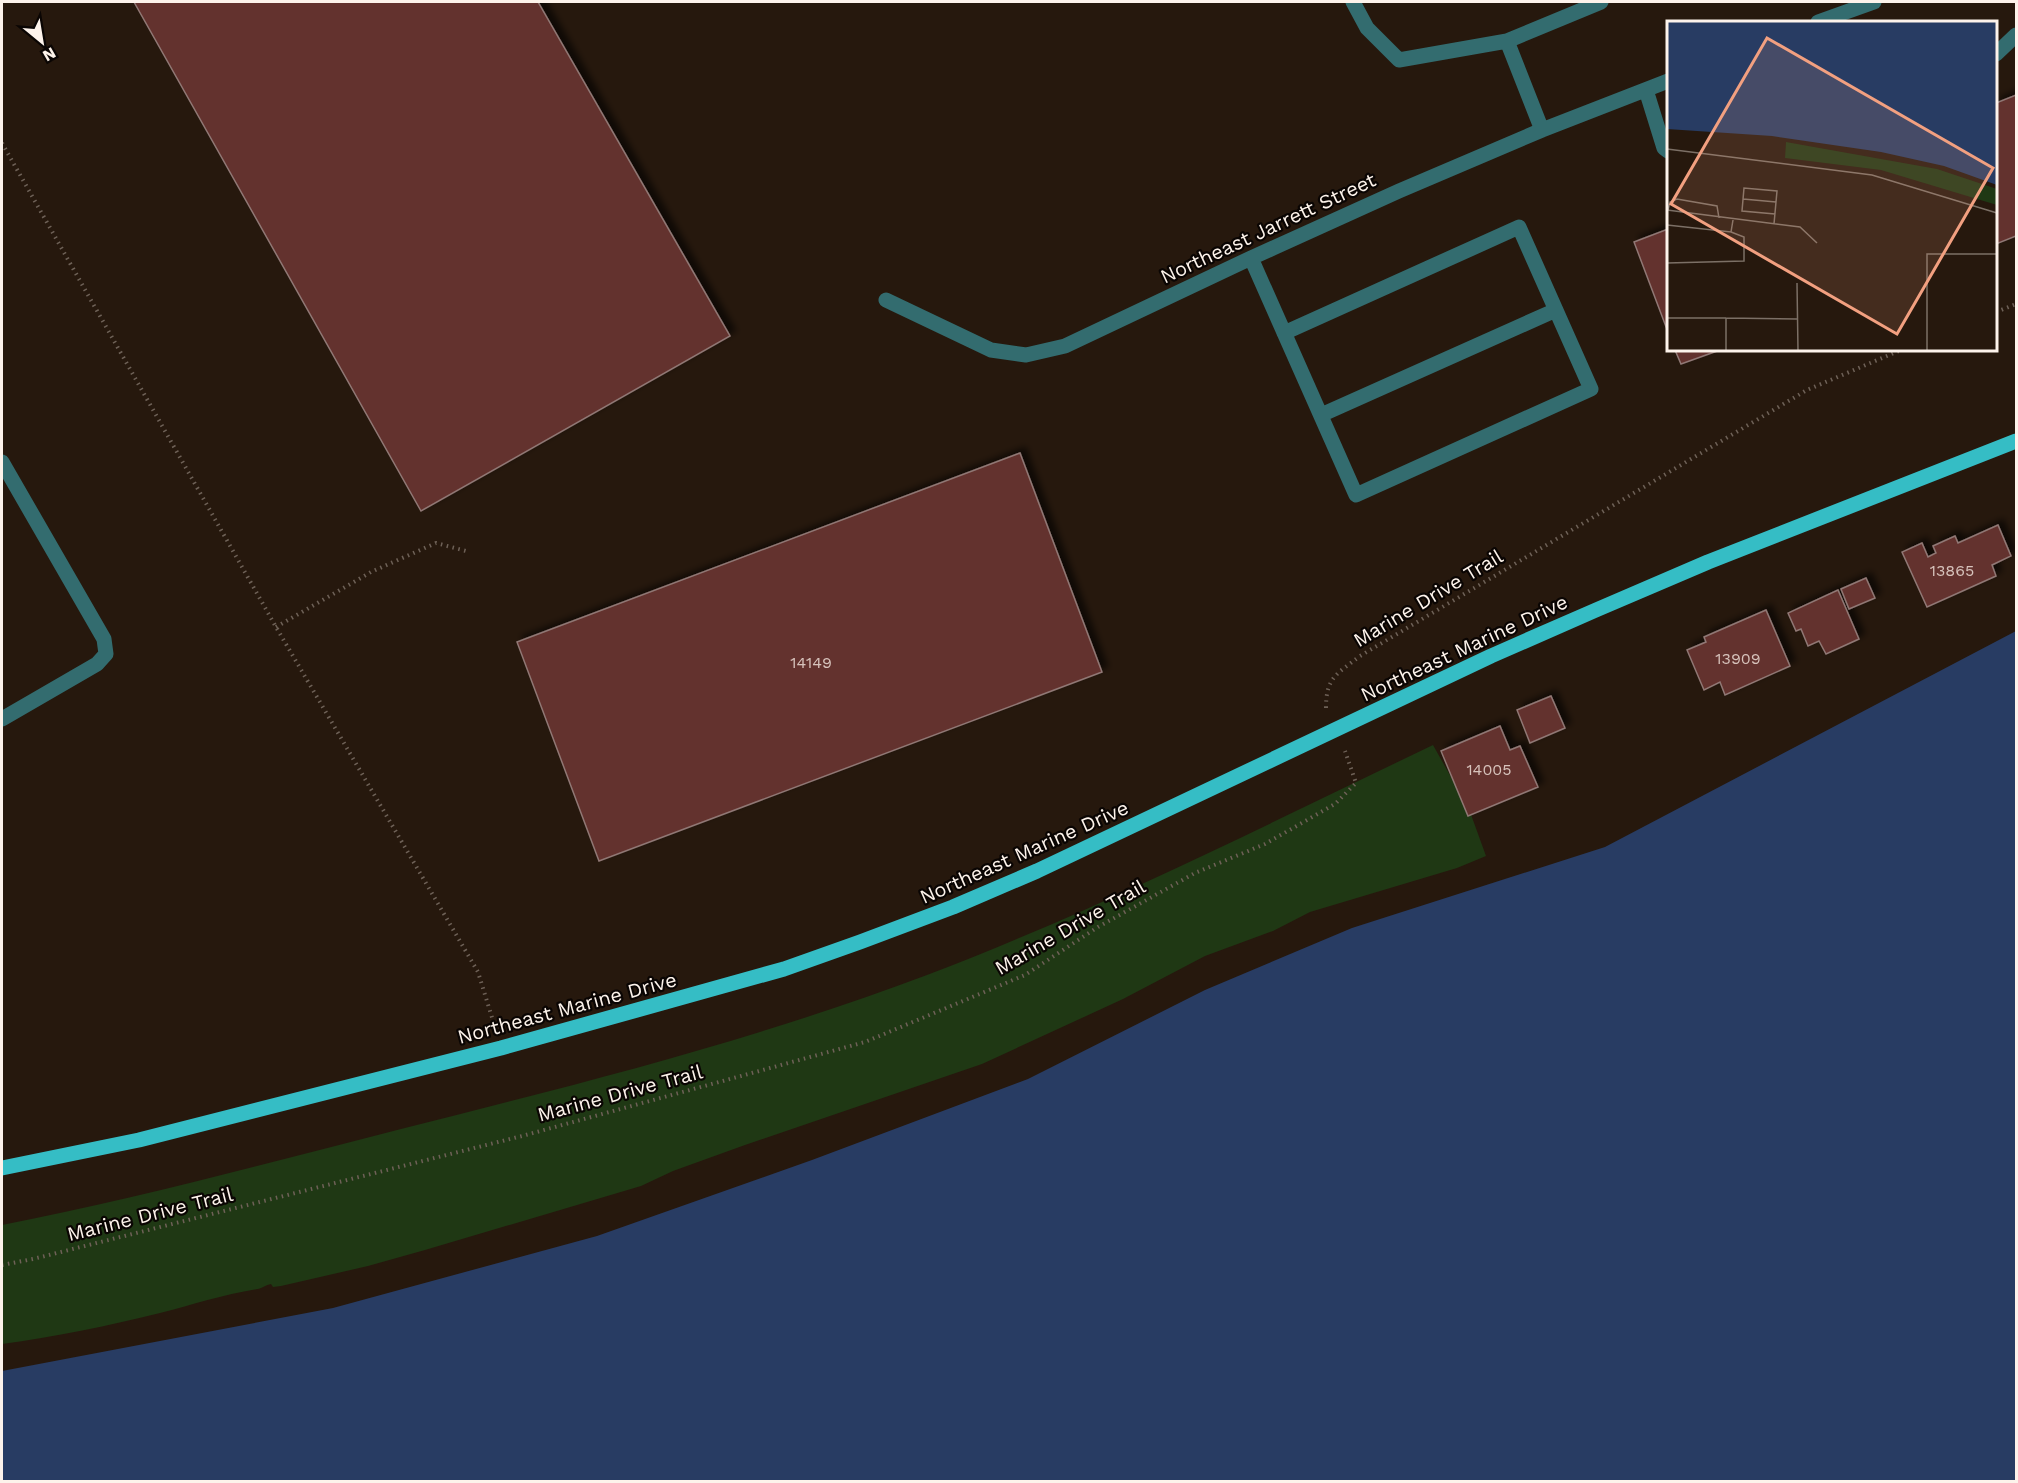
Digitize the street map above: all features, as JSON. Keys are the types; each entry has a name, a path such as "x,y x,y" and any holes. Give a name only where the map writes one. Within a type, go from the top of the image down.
{"main road":[{"name":"Northeast Marine Drive","path":"2,1168 151,1137 501,1048 784,969 953,907 1128,830 1491,656 1688,571 2016,441"}],"street":[{"path":"1353,2 1366,28 1399,60 1507,41 1601,2"},
{"path":"1821,21 1874,2"},
{"path":"1997,52 2016,35"},
{"path":"1507,41 1542,130"},
{"name":"Northeast Jarrett Street","path":"886,300 991,350 1026,355 1065,346 1399,191 1542,130 1667,81"},
{"path":"1646,90 1664,148 1667,150"},
{"path":"1251,258 1284,333 1321,415 1356,495 1591,389 1519,227 1284,333"},
{"path":"1321,415 1556,310"},
{"path":"2,462 104,639 106,654 97,664 2,719"}],"path":[{"path":"2,143 276,627 478,972 501,1048"},
{"path":"1997,311 2016,304"},
{"name":"Marine Drive Trail","path":"2,1265 510,1139 865,1042 1025,975 1098,927 1195,873 1265,844 1335,804 1356,783 1338,730 1326,710 1326,692 1333,677 1360,656 1807,390 1899,351"},
{"path":"276,627 371,572 436,543 466,551"}],"green space":[{"path":"1433,745 1469,809 1486,856 1457,868 1310,912 1273,931 1205,956 1123,999 982,1064 745,1145 673,1171 641,1186 368,1266 281,1286 273,1287 271,1284 101,1327 2,1344 2,1225 152,1192 534,1095 666,1060 797,1020 927,975 1056,922 1245,836"}],"water":[{"path":"2016,631 2016,1481 2,1481 2,1371 333,1308 597,1236 812,1160 1028,1079 1205,990 1352,928 1605,847"}],"building":[{"path":"134,2 538,2 730,336 421,511"},
{"path":"2016,95 2016,236 1997,244 1997,103"},
{"path":"1667,229 1667,329 1634,242"},
{"path":"1675,351 1717,351 1681,364"},
{"path":"1020,453 1102,672 599,861 517,642"},
{"path":"1998,525 2011,556 1992,565 1996,576 1927,607 1902,552 1922,543 1928,557 1936,553 1933,546 1955,536 1958,543"},
{"path":"1866,578 1875,598 1849,609 1841,589"},
{"path":"1838,590 1859,639 1826,654 1819,641 1808,646 1801,629 1796,631 1788,613"},
{"path":"1766,610 1790,666 1725,695 1720,682 1704,690 1687,650 1706,642 1704,637"},
{"path":"1551,696 1565,728 1530,743 1517,710"},
{"path":"1500,726 1510,750 1520,746 1538,787 1468,816 1441,751"}]}
